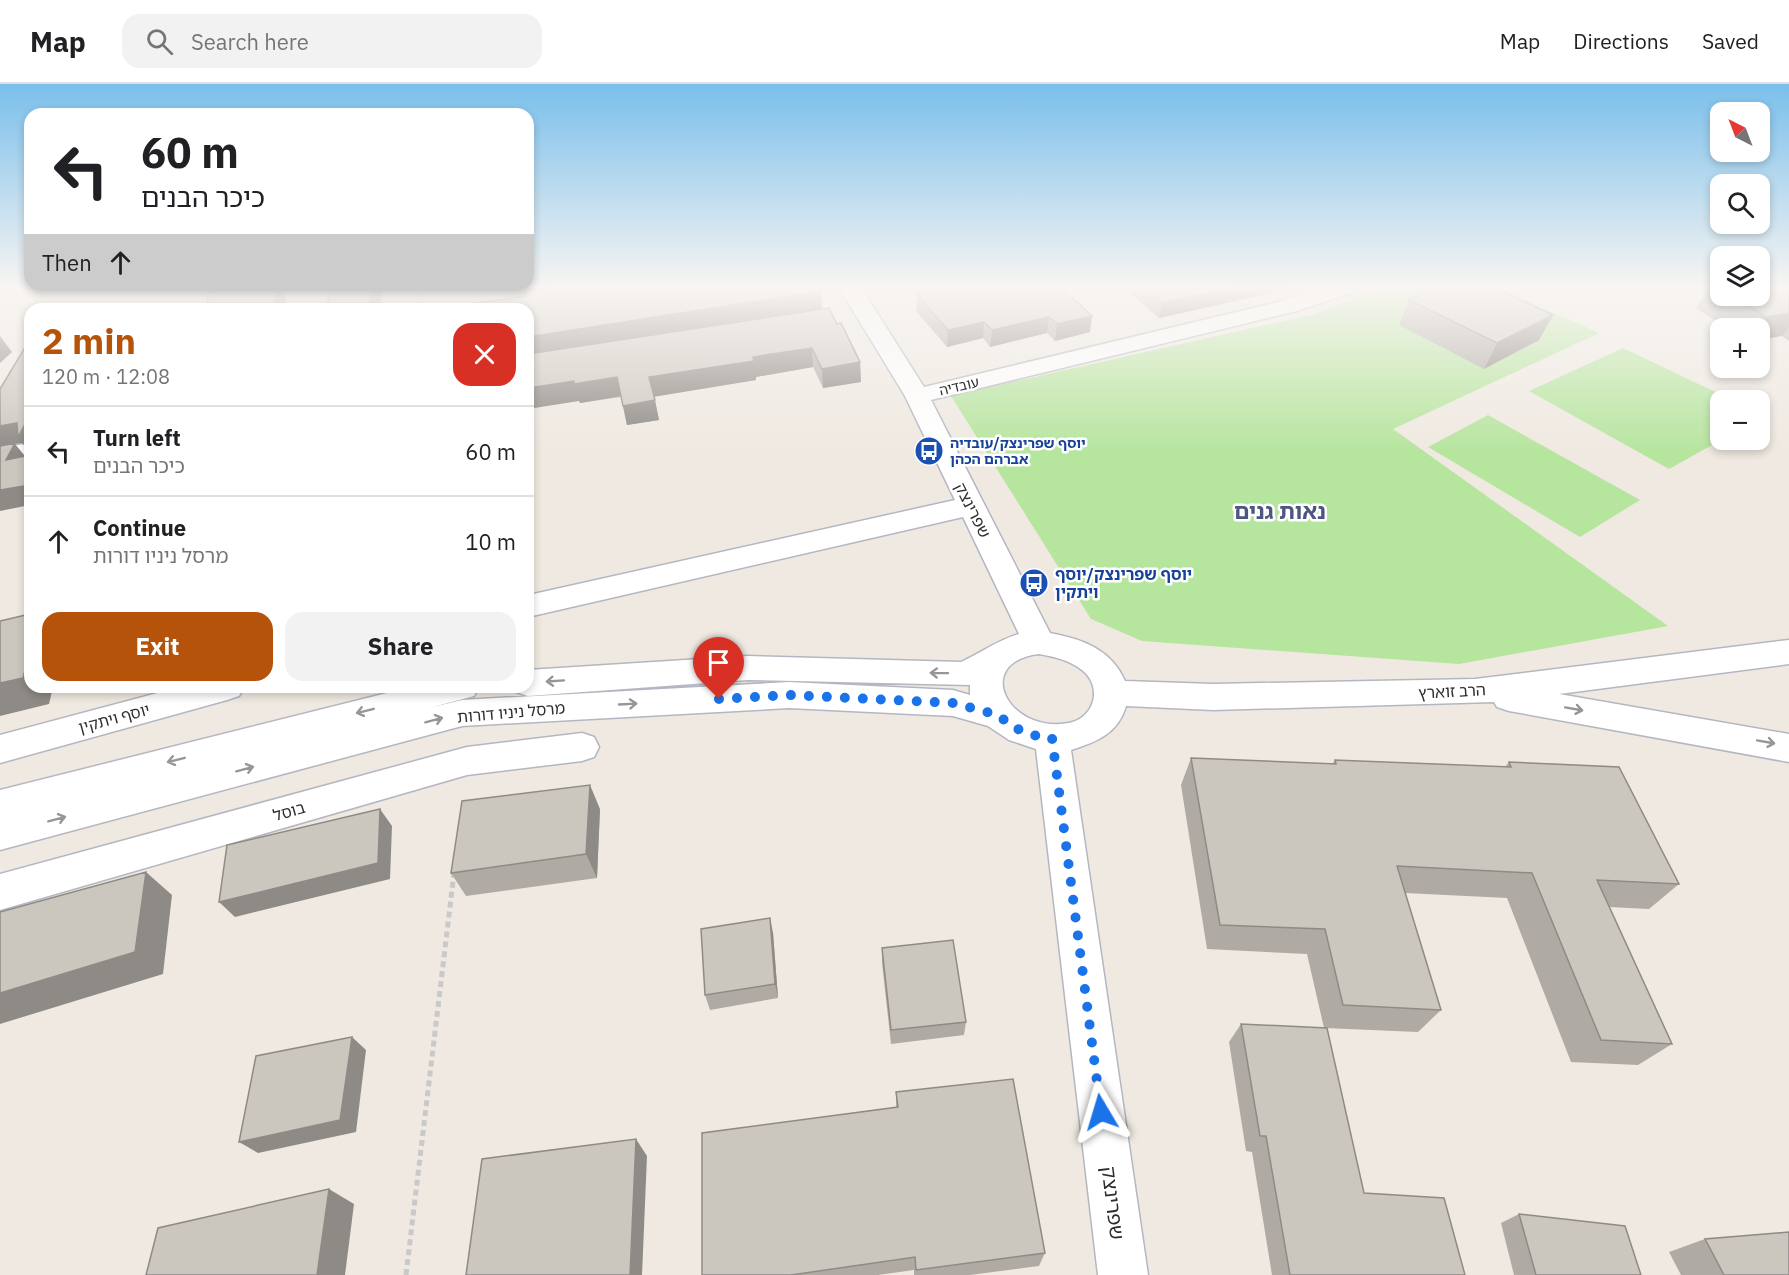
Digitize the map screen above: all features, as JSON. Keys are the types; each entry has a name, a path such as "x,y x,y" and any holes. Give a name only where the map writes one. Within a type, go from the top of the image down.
{"street":[{"name":"שפרינצק","path":"875,342 917,396 1039,642"},
{"name":"עובדיה","path":"917,396 1142,342"},
{"path":"0,456 24,452"},
{"path":"534,605 970,506"},
{"path":"1039,642 1060,644 1080,650 1096,662 1108,676 1113,693 1109,710 1096,725 1077,736 1052,738 1032,735 1013,727 998,715 989,701 985,687 987,673 994,661 1014,647 1039,642"},
{"name":"הרב זוארץ","path":"1113,693 1213,697 1475,692 1789,652"},
{"name":"מרסל ניניו דורות","path":"534,683 748,668 964,674 994,661"},
{"path":"1475,692 1789,748"},
{"name":"יוסף ויתקין","path":"0,749 205,693"},
{"name":"מרסל ניניו דורות","path":"0,805 439,693"},
{"name":"מרסל ניניו דורות","path":"0,834 462,713 789,695 953,703 998,715"},
{"name":"שפרינצק","path":"1052,738 1122,1275"},
{"name":"בוסל","path":"0,892 467,761 582,747"}],"path":[{"path":"406,1275 455,866"}],"green space":[{"path":"1192,342 1581,342 1393,429 1668,626 1459,664 1142,641 1091,619 951,396"},
{"path":"1623,348 1711,390 1710,446 1669,469 1529,391"},
{"path":"1488,415 1640,500 1580,537 1428,447"}],"building":[{"path":"609,342 850,342 860,362 822,369 812,348 753,357 754,361 649,377 655,400 623,406 617,377 534,387 534,353"},
{"path":"24,349 24,426 18,437 17,423 0,426 0,389"},
{"path":"15,443 6,460 24,456 24,486 0,490 0,446"},
{"path":"24,615 23,678 0,683 0,621"},
{"path":"1191,758 1336,764 1335,760 1511,767 1509,762 1619,767 1679,884 1597,880 1672,1044 1601,1040 1532,873 1397,866 1441,1010 1343,1005 1325,929 1220,925"},
{"path":"590,785 586,854 451,873 462,801"},
{"path":"380,809 378,863 219,902 227,845"},
{"path":"146,872 135,952 0,993 0,912"},
{"path":"770,918 775,984 705,995 701,929"},
{"path":"953,940 966,1022 891,1030 882,948"},
{"path":"1241,1024 1327,1028 1364,1193 1444,1198 1465,1275 1290,1275 1266,1136 1260,1136"},
{"path":"352,1037 340,1120 239,1142 256,1056"},
{"path":"1013,1079 1045,1253 916,1270 915,1257 791,1275 702,1275 702,1133 898,1107 896,1092"},
{"path":"636,1139 630,1275 466,1275 482,1159"},
{"path":"329,1189 317,1275 146,1275 158,1228"},
{"path":"1519,1214 1625,1226 1641,1275 1536,1275"},
{"path":"1789,1232 1789,1275 1724,1275 1705,1239"}],"place":[{"name":"יוסף שפרינצק/עובדיה אברהם הכהן","path":"929,451"},
{"name":"יוסף שפרינצק/יוסף ויתקין","path":"1034,583"}],"district":[{"name":"נאות גנים","path":"1280,511"}],"route":[{"path":"719,699 789,695 953,703 998,715 1013,727 1032,735 1052,738 1101,1112"}]}
